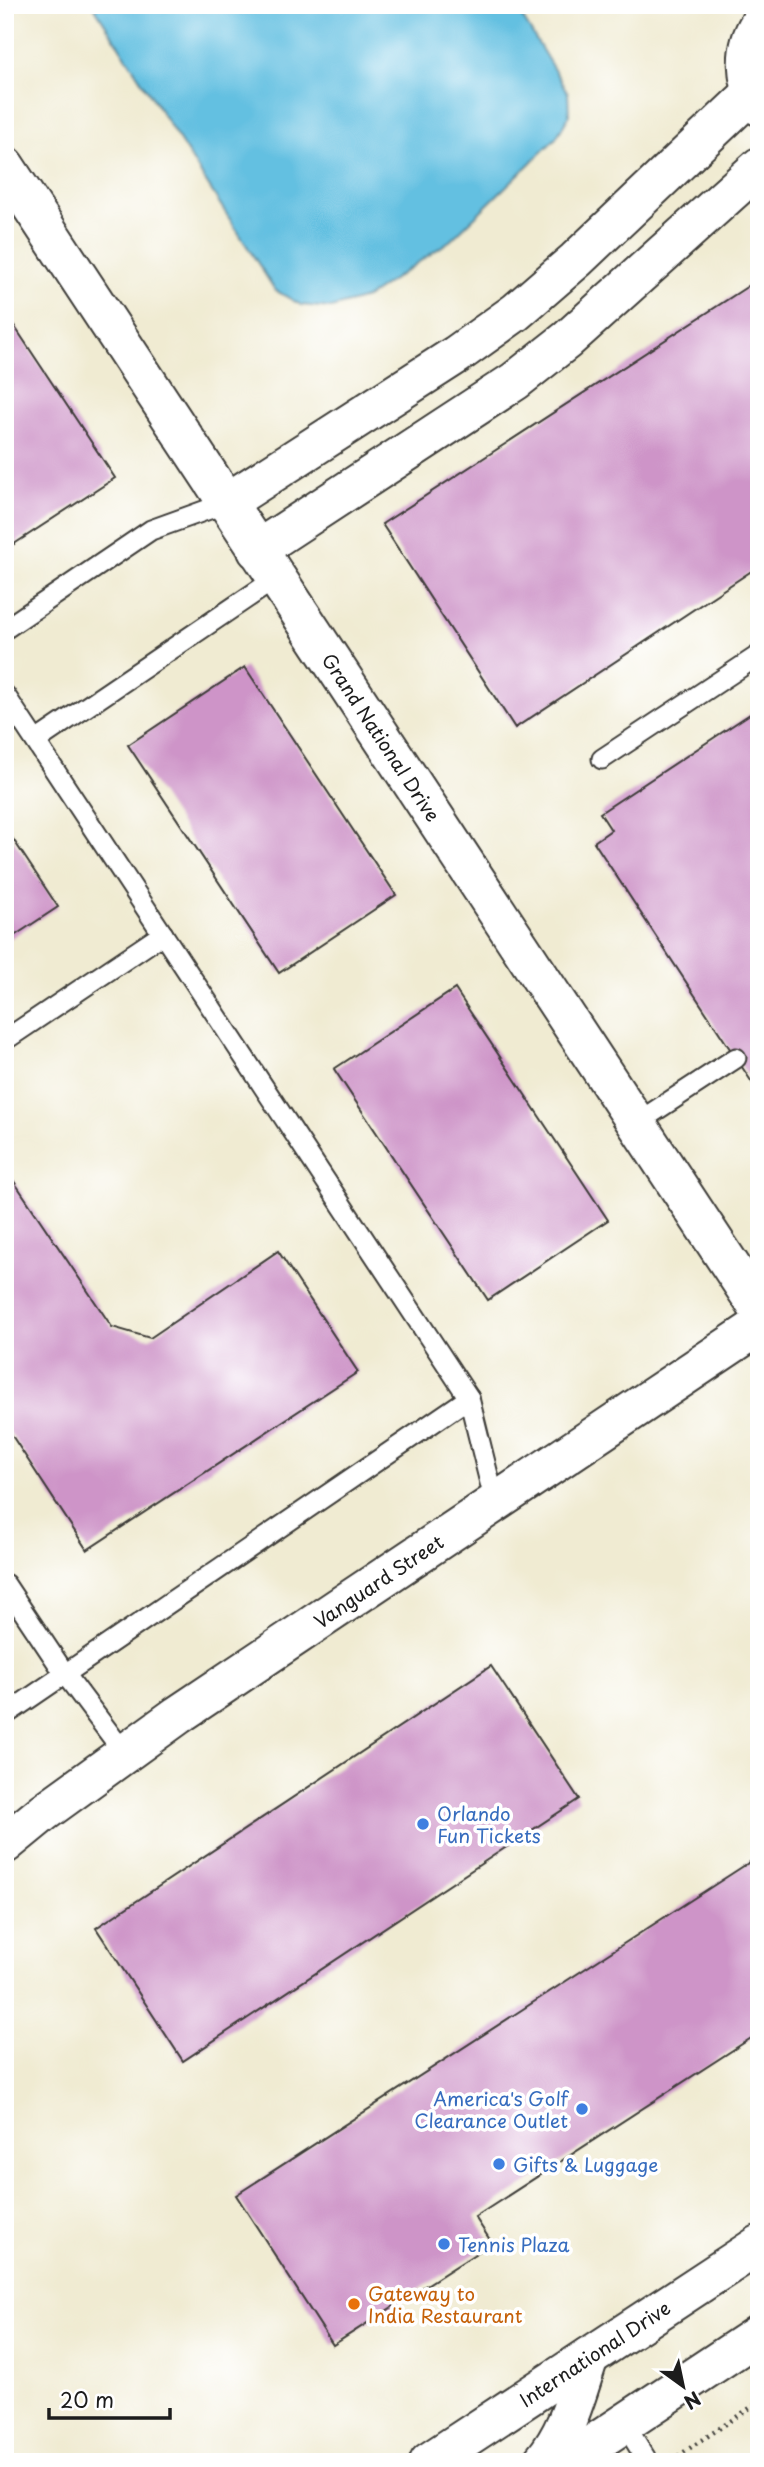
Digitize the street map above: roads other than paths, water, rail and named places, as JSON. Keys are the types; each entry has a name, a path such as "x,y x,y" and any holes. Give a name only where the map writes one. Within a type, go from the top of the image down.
{"street":[{"path":"226,503 456,355 516,312 755,100 748,72 748,51 759,24"},
{"name":"Grand National Drive","path":"5,166 759,1309"},
{"path":"266,564 567,340 759,167"},
{"name":"Vanguard Street","path":"5,1844 44,1812 178,1715 759,1326"},
{"name":"International Drive","path":"429,2462 759,2245"},
{"path":"566,2462 759,2334"},
{"path":"542,2462 556,2446 575,2402 589,2357"}],"lane":[{"path":"5,629 151,530 226,503"},
{"path":"36,741 266,564"},
{"path":"602,759 759,654"},
{"path":"5,695 469,1398 495,1503"},
{"path":"5,1040 163,934"},
{"path":"635,1124 736,1058"},
{"path":"5,1714 469,1398"},
{"path":"5,1584 65,1674 125,1754"},
{"path":"624,2423 648,2462"}],"water":[{"path":"93,5 515,5 568,93 569,116 556,138 451,240 366,298 331,308 301,305 275,290"}],"place":[{"name":"Orlando Fun Tickets","path":"423,1824"},
{"name":"America's Golf Clearance Outlet","path":"582,2109"},
{"name":"Gifts & Luggage","path":"499,2164"},
{"name":"Tennis Plaza","path":"444,2244"},
{"name":"Gateway to India Restaurant","path":"354,2304"}]}
